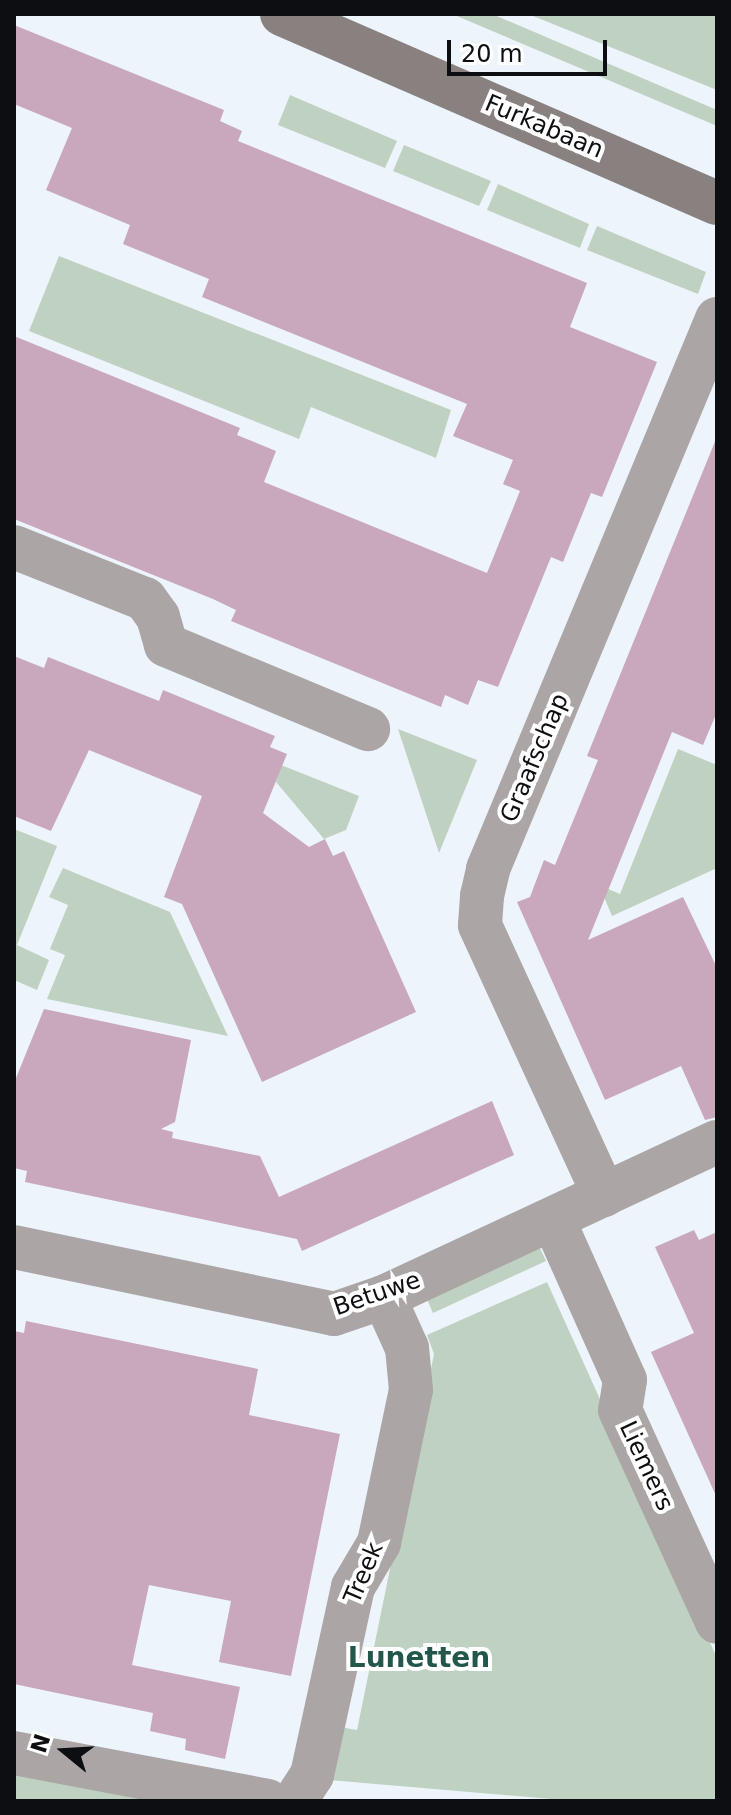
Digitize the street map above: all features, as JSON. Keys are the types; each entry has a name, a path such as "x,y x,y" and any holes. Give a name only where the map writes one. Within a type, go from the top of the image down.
{"street":[{"name":"Furkabaan","path":"282,14 717,203"},
{"name":"Graafschap","path":"604,1195 480,925 482,896 488,869 717,319"},
{"path":"14,547 145,599 158,617 166,645 368,729"},
{"name":"Betuwe","path":"14,1247 301,1311 334,1314 384,1297 717,1142"},
{"name":"Liemers","path":"553,1219 625,1380 620,1410 717,1622"},
{"name":"Treek","path":"295,1801 312,1775 353,1587 379,1543 411,1390 407,1348 384,1297"},
{"path":"14,1753 268,1801"}],"green space":[{"path":"452,14 492,14 717,110 717,126"},
{"path":"528,14 711,14 717,17 717,90"},
{"path":"290,95 397,141 385,168 278,125"},
{"path":"404,145 491,181 479,206 393,171"},
{"path":"498,184 589,224 580,248 487,210"},
{"path":"597,226 706,272 698,294 587,250"},
{"path":"59,256 451,410 436,458 311,407 299,439 29,331"},
{"path":"398,729 477,760 439,853"},
{"path":"678,749 717,765 717,868 612,916 599,885 620,894"},
{"path":"281,765 359,796 346,830 324,839 276,782"},
{"path":"14,829 57,846 17,945 49,960 37,990 14,980"},
{"path":"63,868 170,912 228,1036 47,999 65,955 50,949 68,905 49,897"},
{"path":"539,1246 546,1261 433,1313 426,1297"},
{"path":"547,1282 717,1658 717,1801 551,1799 329,1780 340,1727 357,1730 434,1354 427,1335"},
{"path":"14,1768 178,1801 14,1801"}],"building":[{"path":"14,25 224,110 220,121 242,131 238,141 587,283 570,327 657,362 602,497 591,493 563,562 551,557 498,687 478,680 468,705 445,695 441,707 231,621 236,610 213,599 14,519 14,336 240,428 237,435 276,451 264,482 487,573 520,491 503,484 513,460 453,436 467,404 202,297 209,279 123,244 130,225 46,190 72,128 14,104"},
{"path":"716,439 717,712 703,745 672,732 588,940 683,897 717,968 717,1117 705,1120 681,1066 605,1100 517,902 530,897 544,860 555,865 598,760 587,756"},
{"path":"14,656 44,668 48,657 159,701 163,690 275,736 270,747 287,754 263,813 309,847 325,839 333,856 344,851 416,1012 262,1082 182,904 164,897 202,796 89,750 51,831 14,816"},
{"path":"44,1009 191,1040 175,1122 161,1129 173,1132 172,1138 260,1156 279,1197 492,1101 514,1155 302,1251 297,1239 25,1182 27,1171 14,1168 14,1083"},
{"path":"694,1230 699,1240 717,1232 717,1498 651,1352 694,1333 655,1247"},
{"path":"26,1321 258,1369 249,1415 340,1434 291,1676 219,1662 231,1601 149,1585 132,1665 240,1687 225,1759 185,1750 186,1739 150,1731 153,1713 14,1684 14,1331 24,1333"}],"district":[{"name":"Lunetten","path":"419,1658"}]}
